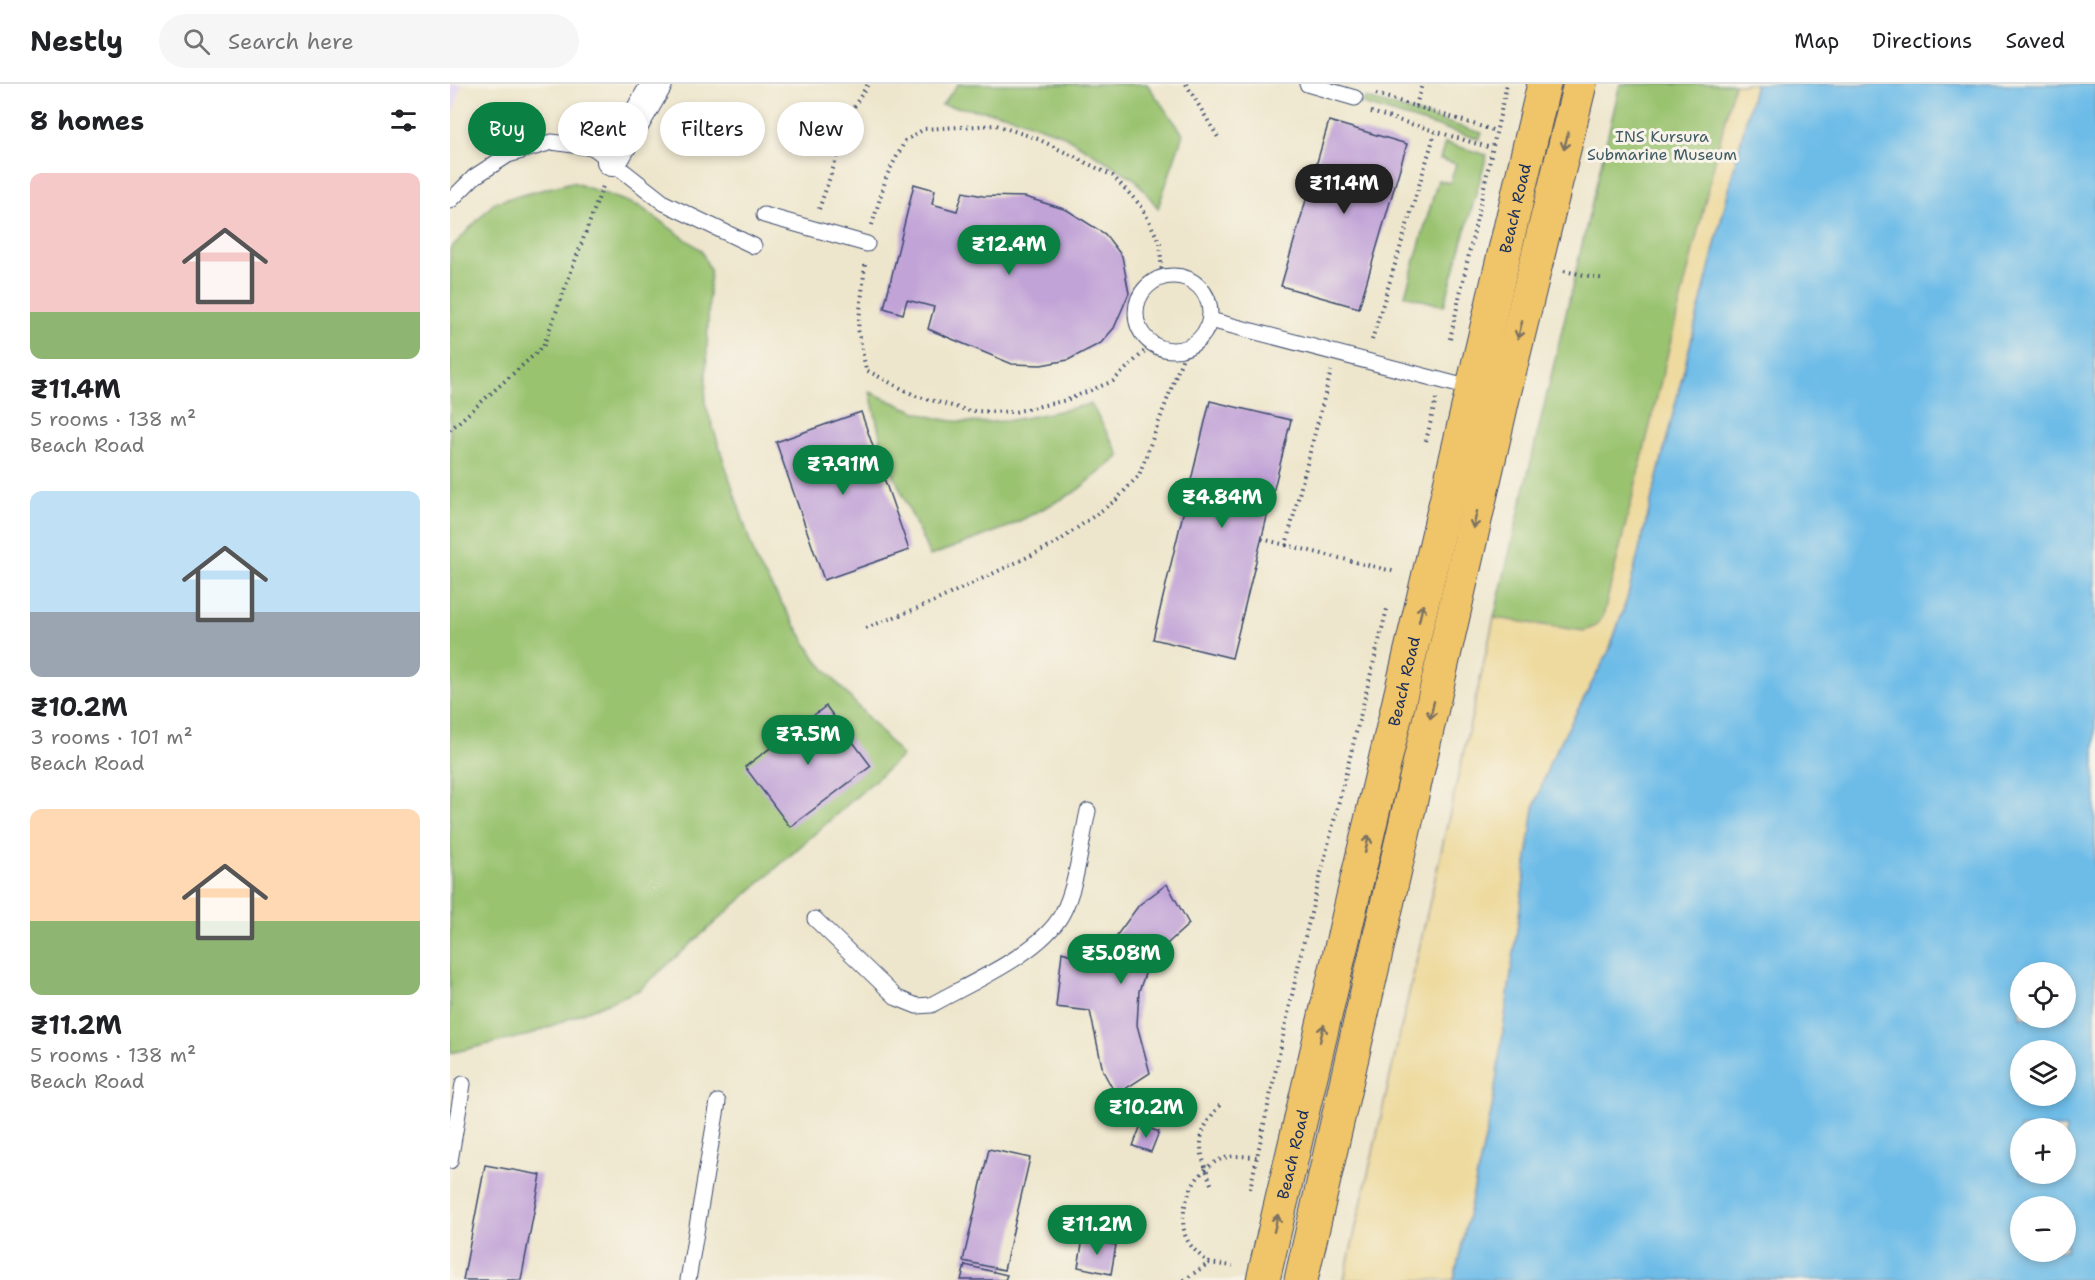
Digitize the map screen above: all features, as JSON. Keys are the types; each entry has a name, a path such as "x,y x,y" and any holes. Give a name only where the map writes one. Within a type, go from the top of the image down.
{"main road":[{"name":"Beach Road","path":"1300,1280 1361,943 1488,393 1544,84"},
{"name":"Beach Road","path":"1488,393 1580,84"},
{"name":"Beach Road","path":"1263,1280 1361,943"}],"street":[{"path":"612,161 657,84"}],"lane":[{"path":"1307,84 1359,104"},
{"path":"450,201 474,177 508,155 552,142 594,148 664,203 694,220 754,246"},
{"path":"764,215 867,244"},
{"path":"1162,277 1187,279 1206,295 1210,320 1205,332 1197,342 1186,349 1174,351 1151,345 1137,326 1137,302 1151,282 1162,277"},
{"path":"1210,320 1488,393"},
{"path":"815,920 897,998 917,1006 932,1005 1032,948 1053,929 1064,912 1088,811"},
{"path":"450,1161 463,1084"},
{"path":"688,1280 718,1102"}],"path":[{"path":"819,209 855,105 868,84"},
{"path":"1186,84 1219,139"},
{"path":"1416,106 1422,84"},
{"path":"1425,447 1507,84"},
{"path":"1370,92 1496,130"},
{"path":"1359,104 1436,133 1491,148"},
{"path":"1151,345 1113,381 1067,400 1024,409 970,411 916,396 866,370 858,329 867,244 887,175 905,141 924,129 996,125 1038,139 1113,176 1142,207 1160,243 1162,277"},
{"path":"1367,361 1436,133"},
{"path":"450,430 543,347 612,161"},
{"path":"1563,271 1604,279"},
{"path":"866,628 931,603 1055,544 1116,500 1139,475 1186,349"},
{"path":"1286,545 1335,353"},
{"path":"1262,539 1396,572"},
{"path":"1393,583 1399,561"},
{"path":"1250,1190 1302,949 1388,606"},
{"path":"1211,1184 1199,1142 1204,1126 1221,1104"},
{"path":"1233,1266 1209,1263 1190,1245 1184,1230 1186,1201 1196,1179 1209,1164 1229,1157 1258,1157"},
{"path":"1231,1273 1235,1256"},
{"path":"1184,1280 1209,1263"}],"shaded area":[{"path":"450,84 462,84 450,123"}],"green space":[{"path":"958,84 1147,84 1183,134 1158,208 1135,179 1061,134 1004,114 942,105"},
{"name":"INS Kursura Submarine Museum","path":"1620,84 1734,84 1603,617 1594,627 1584,631 1494,618"},
{"path":"1365,98 1482,133 1479,139 1363,104"},
{"path":"1445,143 1487,155 1444,306 1405,295 1438,180 1450,183 1456,164 1440,159"},
{"path":"572,182 639,206 701,250 710,270 705,403 757,563 816,659 902,756 639,990 529,1035 450,1053 450,249 495,202"},
{"path":"870,392 926,415 967,422 1030,417 1091,404 1120,456 1075,492 1008,527 930,556 884,453"}],"sand":[{"path":"1734,84 1755,84 1627,599 1609,651 1550,762 1534,808 1493,1103 1454,1280 1344,1280 1494,618 1584,631 1594,627 1603,617"}],"water":[{"path":"1755,84 2095,84 2095,1280 1454,1280 1493,1103 1534,808 1550,762 1609,651 1627,599"}],"building":[{"path":"1329,121 1407,144 1359,308 1281,286"},
{"path":"914,184 935,190 932,204 957,211 963,192 983,196 1025,197 1067,210 1105,234 1122,256 1129,293 1114,328 1101,343 1068,360 1041,365 1012,364 928,329 934,307 907,300 903,314 884,308"},
{"path":"1210,401 1291,420 1232,658 1153,639"},
{"path":"861,412 909,550 824,580 776,442"},
{"path":"826,706 871,766 790,827 745,767"},
{"path":"1167,884 1189,924 1168,943 1146,971 1139,991 1137,1025 1150,1073 1116,1095 1103,1071 1090,1011 1056,1007 1062,952 1084,959 1093,946 1109,954 1114,939 1139,905"},
{"path":"1141,1125 1159,1132 1151,1152 1133,1146"},
{"path":"989,1149 1030,1158 1004,1270 963,1261"},
{"path":"485,1165 541,1175 521,1280 463,1280"},
{"path":"1083,1239 1116,1245 1111,1274 1078,1267"},
{"path":"965,1265 1007,1275 1005,1280 961,1280"}]}
